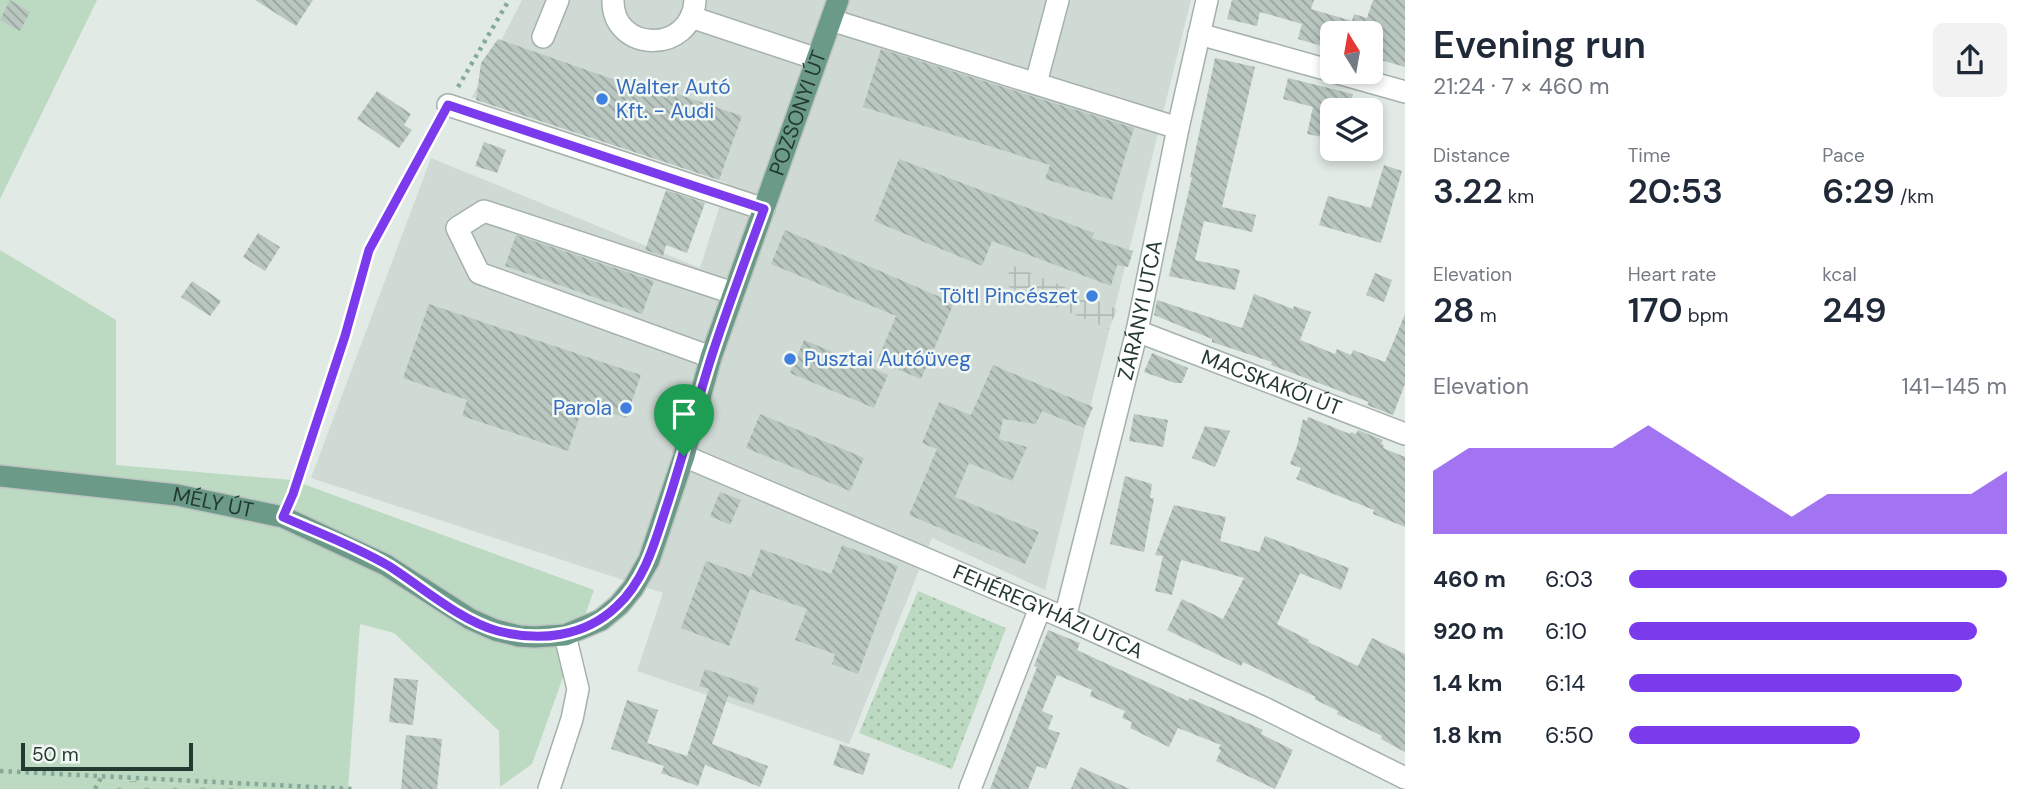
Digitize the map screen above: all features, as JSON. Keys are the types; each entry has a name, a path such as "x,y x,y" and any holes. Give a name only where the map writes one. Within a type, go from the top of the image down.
{"main road":[{"name":"POZSONYI ÚT","path":"565,635 601,620 619,605 633,588 649,560 684,456 733,293 834,10"},
{"name":"MÉLY ÚT","path":"0,476 177,495 283,517 386,565 470,619 495,630 519,636 565,635"}],"street":[{"path":"543,37 558,0"},
{"path":"613,0 617,18 624,29 635,37 648,41 661,41 674,36 684,28 693,8 817,59"},
{"path":"1036,83 1058,0"},
{"name":"ZÁRÁNYI UTCA","path":"1065,618 1137,331 1207,0"},
{"path":"834,10 1036,83 1178,128"},
{"path":"1199,34 1320,67"},
{"path":"1378,84 1405,92"},
{"path":"448,105 764,209"},
{"path":"712,357 479,273 457,228 484,211 733,293"},
{"name":"MACSKAKŐI ÚT","path":"1137,331 1405,434"},
{"name":"FEHÉREGYHÁZI UTCA","path":"684,456 1065,618 1262,707 1405,778"},
{"path":"970,789 1041,608"},
{"path":"549,789 572,719 578,688 565,635"}],"path":[{"path":"283,517 345,336 369,250 509,0"},
{"path":"0,771 352,789"},
{"path":"95,789 102,776"}],"shaded area":[{"path":"522,0 1191,0 1045,590 932,538 849,744 637,671 663,593 311,478 431,158 700,268 727,183 472,97"},
{"path":"1012,265 1117,309 1109,329 1004,285"}],"green space":[{"path":"0,0 97,0 0,199"},
{"path":"0,250 116,320 116,465 292,480 594,590 532,764 500,787 499,731 394,633 360,624 348,789 257,789 121,780 116,789 0,789"},
{"path":"918,591 1006,628 952,769 859,733"},
{"path":"121,780 257,789 116,789"}],"building":[{"path":"10,0 30,12 20,31 0,20"},
{"path":"255,0 313,0 296,26"},
{"path":"1232,0 1314,0 1311,9 1352,21 1320,21 1320,46 1298,39 1302,24 1260,12 1257,26 1227,19"},
{"path":"1373,0 1405,0 1405,67 1383,61 1383,21 1352,21 1354,14 1367,18"},
{"path":"498,39 667,98 669,91 742,116 719,180 476,100 481,63"},
{"path":"881,49 1134,128 1112,200 1045,179 1050,165 863,107"},
{"path":"1215,58 1255,67 1222,207 1256,215 1252,232 1204,221 1195,260 1240,270 1235,290 1169,276"},
{"path":"1288,78 1353,94 1352,98 1320,98 1320,137 1307,134 1313,107 1283,99"},
{"path":"377,91 411,114 404,125 412,130 399,148 357,119"},
{"path":"484,142 506,150 497,173 475,166"},
{"path":"899,159 1094,233 1092,238 1133,251 1128,267 1117,265 1111,286 992,241 982,266 874,221"},
{"path":"1384,165 1402,171 1381,243 1319,225 1328,196 1371,208"},
{"path":"666,190 705,203 687,253 666,245 663,256 645,250"},
{"path":"785,230 954,303 921,379 877,361 896,316 771,264"},
{"path":"258,233 280,247 265,271 243,257"},
{"path":"516,235 654,281 642,314 505,266"},
{"path":"1375,273 1392,280 1384,302 1366,295"},
{"path":"192,281 221,301 210,316 181,297"},
{"path":"1254,294 1293,309 1294,306 1311,312 1300,340 1335,354 1337,349 1351,355 1353,350 1385,362 1405,314 1405,384 1393,415 1367,405 1369,402 1271,365 1272,362 1212,342 1212,339 1154,315 1157,300 1242,328"},
{"path":"429,304 641,375 626,418 584,403 568,451 462,416 467,400 403,378"},
{"path":"804,340 888,375 874,408 790,373"},
{"path":"1152,353 1188,368 1182,383 1144,372"},
{"path":"993,365 1093,407 1084,428 1042,411 1036,424 1003,419 999,439 1027,447 1012,481 969,463 955,497 1039,532 1025,564 909,515 937,449 922,443 939,402 971,415"},
{"path":"760,414 864,458 850,491 746,448"},
{"path":"1134,414 1168,420 1163,447 1129,441"},
{"path":"1308,417 1350,434 1356,434 1358,430 1383,440 1383,448 1405,457 1405,527 1373,514 1374,510 1296,479 1301,468 1290,464 1303,419 1307,421"},
{"path":"1205,426 1230,431 1215,467 1192,458"},
{"path":"1125,476 1152,484 1150,498 1154,498 1144,552 1110,544"},
{"path":"720,492 741,500 730,525 710,516"},
{"path":"1174,505 1226,517 1220,541 1259,552 1265,536 1349,568 1341,590 1300,573 1277,624 1358,666 1372,638 1405,654 1405,752 1381,739 1382,736 1337,714 1338,711 1314,699 1316,697 1243,662 1241,666 1167,630 1182,599 1223,619 1244,578 1181,560 1172,595 1155,591 1163,556 1155,555"},
{"path":"842,545 898,566 858,674 832,664 835,654 795,640 807,609 750,589 729,646 681,628 706,561 751,577 761,549 831,574"},
{"path":"1048,630 1080,643 1077,650 1188,701 1189,698 1263,730 1261,734 1293,750 1275,789 1216,761 1221,745 1178,728 1169,747 1130,728 1132,722 1122,718 1125,711 1090,696 1092,690 1057,675 1042,711 1053,716 1048,729 1060,733 1046,769 1037,766 1028,789 990,789 1037,667 1034,666"},
{"path":"705,669 759,688 753,705 728,696 712,744 768,766 760,787 705,765 698,786 661,773 664,766 611,749 627,700 658,710 647,743 687,756 709,689 699,686"},
{"path":"394,678 418,680 413,725 389,722"},
{"path":"406,735 442,739 437,789 401,789"},
{"path":"840,744 870,754 863,775 833,765"},
{"path":"1080,767 1130,789 1071,789"}],"place":[{"name":"Walter Autó Kft. - Audi","path":"602,99"},
{"name":"Töltl Pincészet","path":"1092,296"},
{"name":"Pusztai Autóüveg","path":"790,359"},
{"name":"Parola","path":"626,408"}],"route":[{"path":"448,105 764,209 712,357 684,456 649,560 633,588 619,605 601,620 565,635 519,636 495,630 470,619 386,565 283,517 345,336 369,250 448,105"}]}
